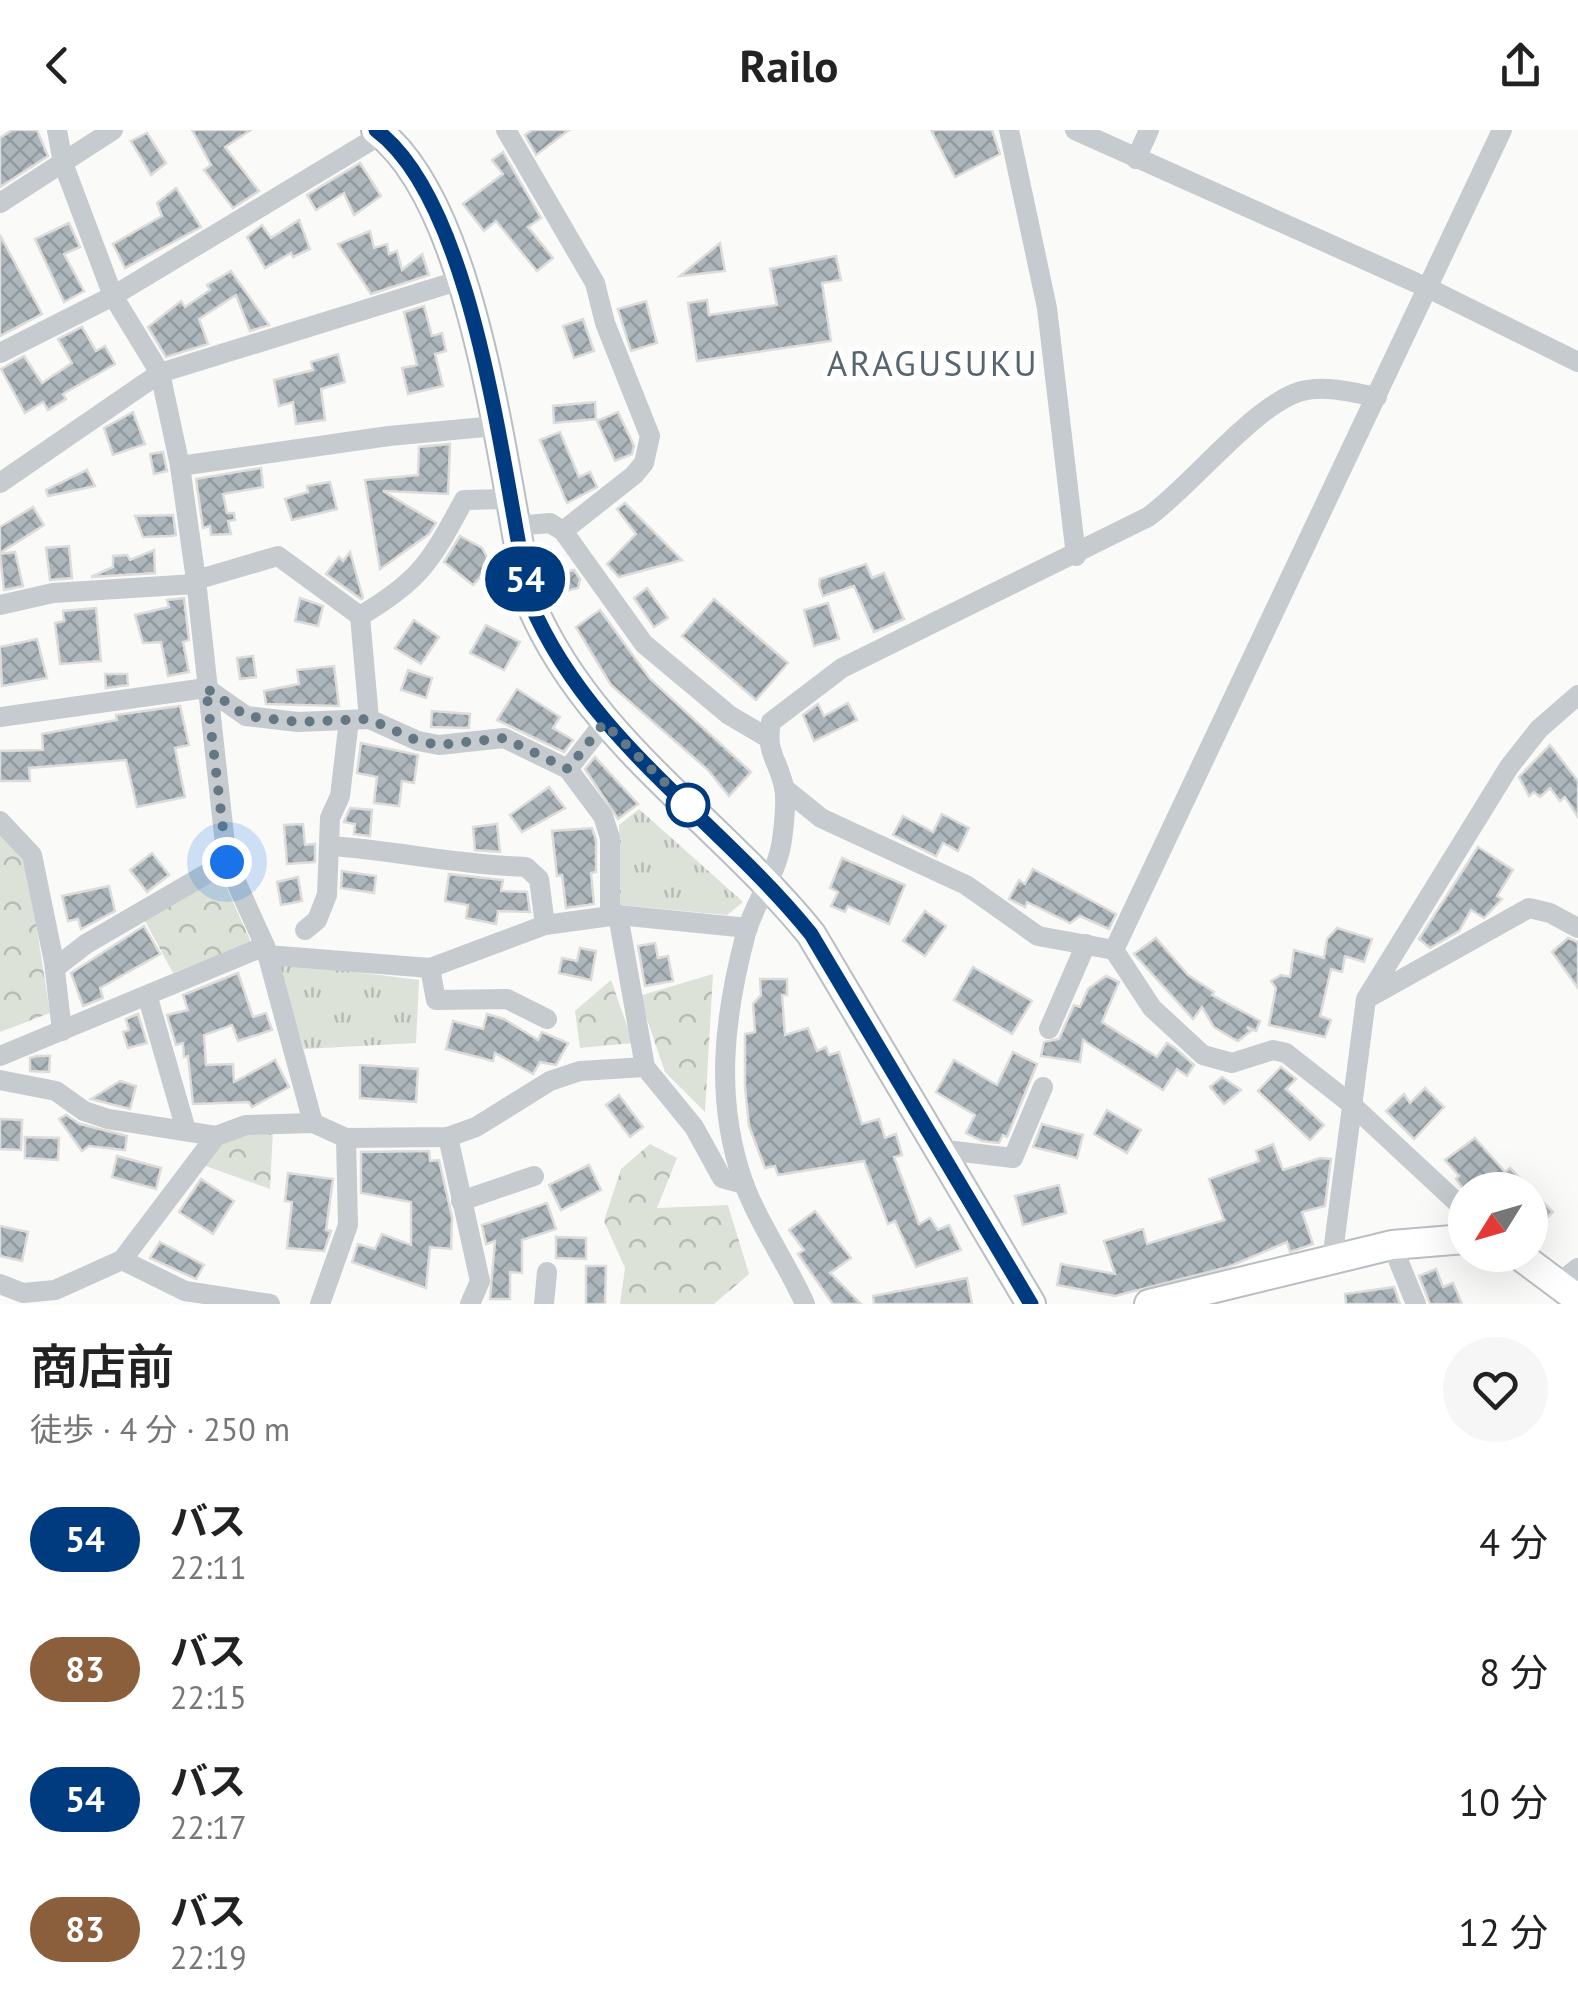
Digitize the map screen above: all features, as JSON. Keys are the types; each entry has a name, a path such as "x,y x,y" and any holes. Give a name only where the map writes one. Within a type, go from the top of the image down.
{"main road":[{"path":"383,131 422,186 464,280 530,602 546,640 604,723 770,884 811,934 1031,1304"},
{"path":"1149,1304 1392,1244 1448,1240"},
{"path":"1548,1270 1572,1283"}],"street":[{"path":"57,130 63,163 112,296 160,374 180,466 227,862 266,950 313,1123"},
{"path":"0,203 113,130"},
{"path":"506,130 595,283 605,323 650,436 644,463 634,475 563,530"},
{"path":"1009,130 1048,308 1076,556"},
{"path":"1074,130 1430,289 1578,362"},
{"path":"1136,159 1149,130"},
{"path":"1114,950 1502,130"},
{"path":"0,353 112,296 383,131"},
{"path":"0,483 160,374 464,280"},
{"path":"805,1304 744,1184 728,1128 723,1076 727,1016 748,928 770,884 782,842 784,788 768,738 771,722 842,668 1076,556 1180,495 1256,417 1281,398 1329,388 1377,397"},
{"path":"180,466 389,436 495,426"},
{"path":"360,616 399,592 429,564 464,500 550,523 563,530 644,644 729,715 768,738"},
{"path":"0,605 52,593 195,582 278,556 360,616"},
{"path":"306,930 318,920 327,895 332,846 330,818 340,796 359,719 360,616"},
{"path":"0,717 63,712 206,688 246,716 298,722 359,719 439,745 504,738 568,769 603,816 610,838 614,916 645,1067 694,1128 722,1178 744,1184"},
{"path":"1332,1260 1366,1000 1509,767 1539,729 1578,696"},
{"path":"568,769 604,723"},
{"path":"784,788 821,818 966,885 1038,936 1114,950 1152,1008 1203,1054 1232,1063 1273,1050 1286,1052 1351,1104 1448,1194"},
{"path":"0,822 32,855 55,968 62,1030"},
{"path":"332,846 409,852 459,865 526,866 539,879 546,925"},
{"path":"55,968 118,924 227,862"},
{"path":"1366,1000 1529,908 1550,913 1578,928"},
{"path":"0,1056 266,950 430,968 546,925 614,916 748,928"},
{"path":"1049,1029 1086,944"},
{"path":"430,968 436,1000 507,999 547,1019"},
{"path":"148,998 186,1130"},
{"path":"0,1080 56,1091 84,1111 108,1119 216,1136 246,1126 313,1123 346,1138 448,1137 476,1128 565,1076 645,1067"},
{"path":"937,1148 1013,1158 1043,1087"},
{"path":"0,1284 23,1293 55,1290 122,1260 216,1136"},
{"path":"448,1137 480,1280 470,1304"},
{"path":"320,1304 348,1224 346,1138"},
{"path":"460,1202 534,1176"},
{"path":"1392,1244 1416,1304"},
{"path":"122,1260 186,1291 270,1304"},
{"path":"544,1304 546,1272"}],"green space":[{"path":"639,809 743,902 727,915 620,905 619,825"},
{"path":"0,832 26,859 50,1013 0,1032"},
{"path":"220,873 251,942 173,973 144,919"},
{"path":"276,962 419,980 416,1043 304,1049"},
{"path":"713,974 705,1112 665,1072 639,996"},
{"path":"611,980 633,1043 580,1048 575,1011"},
{"path":"273,1129 270,1189 200,1164 218,1140"},
{"path":"650,1144 677,1158 657,1208 728,1205 749,1274 714,1304 620,1304 625,1268 604,1221 621,1169"}],"building":[{"path":"12,130 37,130 48,156 0,187 0,138"},
{"path":"192,130 251,130 225,147 259,191 233,208 204,170 211,165"},
{"path":"532,130 569,130 536,155 525,135"},
{"path":"931,130 992,130 1000,154 955,177"},
{"path":"147,133 166,163 151,175 131,141"},
{"path":"503,152 541,218 528,227 553,258 537,271 496,221 484,231 463,204 503,174 492,160"},
{"path":"360,163 381,196 354,215 344,193 316,210 307,195"},
{"path":"176,188 201,227 125,268 113,244 162,216 157,203"},
{"path":"299,220 310,249 293,257 291,253 265,268 247,237 262,225 271,238"},
{"path":"69,223 80,247 64,254 84,291 64,302 35,239"},
{"path":"370,231 374,248 387,244 389,254 397,251 402,270 422,254 429,275 371,294 338,244"},
{"path":"0,235 42,314 0,336"},
{"path":"720,243 725,271 680,276"},
{"path":"836,256 841,280 822,283 831,341 697,361 688,303 707,300 709,315 777,305 770,269"},
{"path":"231,271 269,325 250,331 236,295 199,319 208,344 166,357 148,327 181,301 185,307 210,290 207,285"},
{"path":"646,301 657,343 631,351 618,309"},
{"path":"424,306 432,336 442,333 446,351 435,354 443,386 408,394 402,368 417,365 404,312"},
{"path":"583,319 594,351 574,358 563,326"},
{"path":"82,327 96,351 105,346 115,364 63,394 66,399 48,410 43,402 25,413 1,369 24,356 42,383 72,363 58,339"},
{"path":"338,354 345,382 321,389 325,420 296,424 293,402 279,406 274,380 313,370 311,362"},
{"path":"595,402 596,419 554,423 553,406"},
{"path":"133,412 145,444 113,455 104,428"},
{"path":"618,412 634,446 632,454 615,461 597,421"},
{"path":"560,432 579,477 590,472 597,487 567,503 540,440"},
{"path":"450,444 448,494 383,491 436,523 429,534 380,569 365,480 418,475 419,447"},
{"path":"163,452 167,471 154,474 150,454"},
{"path":"261,468 263,487 223,494 227,513 234,513 235,520 228,521 231,534 211,535 210,526 203,528 196,479"},
{"path":"87,470 95,486 48,496 46,490"},
{"path":"330,482 337,509 292,520 285,499 308,492 307,486"},
{"path":"625,503 682,560 619,577 607,564 636,534 617,509"},
{"path":"33,507 44,525 0,553 0,527"},
{"path":"173,515 176,535 143,537 135,516"},
{"path":"460,536 482,548 491,565 473,585 444,562"},
{"path":"69,546 72,578 50,580 46,548"},
{"path":"154,550 155,573 91,577 113,567 113,556 127,555 130,560"},
{"path":"15,552 23,586 4,590 0,554"},
{"path":"350,552 361,599 326,574 339,557 343,561"},
{"path":"866,564 872,578 884,573 904,619 874,632 854,586 823,596 819,585 820,579"},
{"path":"574,570 580,579 578,588 562,592 556,574"},
{"path":"647,588 668,618 654,627 634,598"},
{"path":"184,598 189,640 183,642 189,672 168,676 161,642 143,643 135,615 169,607 167,600"},
{"path":"300,598 323,606 318,626 295,621"},
{"path":"714,599 788,663 756,700 682,636"},
{"path":"828,603 839,639 814,646 804,610"},
{"path":"96,608 101,661 60,664 55,623 64,621 63,611"},
{"path":"600,610 650,679 751,772 729,796 708,770 611,685 576,627"},
{"path":"414,620 439,637 421,664 395,648"},
{"path":"486,625 520,642 504,670 470,653"},
{"path":"37,639 47,678 2,686 0,647"},
{"path":"253,656 256,677 240,679 237,658"},
{"path":"334,666 339,706 266,704 264,691 299,684 297,670"},
{"path":"408,670 432,678 426,698 401,690"},
{"path":"105,674 127,674 128,685 106,688"},
{"path":"517,689 560,717 553,728 573,740 564,752 497,720"},
{"path":"848,703 857,720 814,741 803,715 818,704 824,716"},
{"path":"180,706 189,745 175,748 185,797 137,807 126,760 29,768 30,781 0,781 0,751 43,750 42,734 117,720 116,715"},
{"path":"432,711 470,714 469,728 431,727"},
{"path":"361,743 418,755 414,783 402,781 399,806 374,803 377,777 357,773"},
{"path":"1550,745 1578,781 1578,817 1565,797 1560,801 1550,788 1540,797 1534,792 1529,796 1519,777"},
{"path":"595,757 638,804 618,819 585,769"},
{"path":"549,787 565,808 522,832 510,815"},
{"path":"350,808 372,810 370,836 354,834 355,824 344,822"},
{"path":"942,814 969,828 958,851 943,843 936,856 893,835 903,816 933,832"},
{"path":"303,824 305,845 315,844 315,862 287,864 284,825"},
{"path":"497,824 500,852 475,850 473,827"},
{"path":"592,828 596,840 596,872 591,873 594,904 566,908 562,875 557,876 552,831"},
{"path":"1478,847 1513,870 1497,896 1502,899 1484,918 1471,910 1459,931 1430,948 1419,939"},
{"path":"152,853 169,875 147,892 130,870"},
{"path":"842,858 905,885 889,924 848,906 845,912 831,906 838,892 830,888"},
{"path":"1033,869 1116,914 1109,929 1080,916 1070,923 1027,902 1025,907 1009,899 1019,880 1025,884"},
{"path":"342,871 376,876 374,893 341,888"},
{"path":"449,874 503,880 501,891 527,892 530,912 498,911 496,924 466,918 468,905 445,901"},
{"path":"298,877 302,901 281,905 277,882"},
{"path":"109,886 115,911 81,929 78,919 68,921 62,896"},
{"path":"925,911 946,926 925,956 903,941"},
{"path":"144,926 160,954 100,988 103,998 83,1006 71,973"},
{"path":"1337,928 1372,939 1364,962 1345,956 1342,972 1331,969 1320,1016 1331,1020 1325,1037 1269,1025 1276,988 1271,981 1281,975 1290,977 1294,950 1324,958 1327,939"},
{"path":"1156,938 1188,975 1214,992 1212,995 1260,1021 1256,1031 1247,1027 1251,1031 1238,1041 1214,1027 1202,1007 1193,1019 1134,954"},
{"path":"1568,938 1578,942 1578,988 1552,952"},
{"path":"655,943 658,958 668,956 673,981 645,986 638,946"},
{"path":"580,948 596,951 591,980 559,973 562,958 577,961"},
{"path":"973,967 1032,1001 1012,1034 954,1000"},
{"path":"238,973 253,1017 266,1013 272,1030 238,1041 232,1025 204,1035 206,1065 233,1064 234,1082 275,1060 289,1087 252,1107 249,1102 193,1104 188,1056 184,1057 183,1043 176,1045 167,1015 188,1010 183,995"},
{"path":"1106,976 1119,982 1102,1022 1157,1057 1167,1043 1175,1048 1194,1065 1187,1076 1177,1069 1163,1090 1083,1040 1080,1062 1041,1056 1044,1042 1059,1039 1074,1005 1080,1007 1088,989"},
{"path":"760,979 787,979 787,995 782,995 785,1035 808,1028 817,1051 826,1047 829,1055 839,1052 862,1124 879,1119 885,1138 896,1134 902,1155 894,1157 919,1224 930,1218 938,1230 949,1225 961,1250 916,1267 895,1221 888,1224 864,1161 778,1175 775,1166 765,1168 749,1126 745,1087 745,1034 755,1032 753,1004 761,995"},
{"path":"138,1014 147,1043 128,1048 123,1032 129,1030 126,1019"},
{"path":"487,1014 504,1019 538,1040 542,1032 568,1043 556,1065 540,1062 533,1074 495,1053 493,1061 446,1049 453,1021 483,1029"},
{"path":"1013,1052 1037,1064 1007,1137 1003,1135 999,1143 982,1141 966,1133 975,1115 936,1092 954,1060 997,1085"},
{"path":"50,1056 49,1072 30,1071 30,1058"},
{"path":"360,1065 418,1069 416,1102 360,1098"},
{"path":"1281,1067 1296,1079 1286,1089 1324,1125 1310,1140 1258,1091"},
{"path":"1222,1077 1241,1090 1224,1104 1210,1087"},
{"path":"120,1081 136,1086 130,1109 91,1099"},
{"path":"1425,1088 1444,1107 1414,1139 1386,1111 1404,1094 1410,1103"},
{"path":"619,1095 643,1127 630,1137 606,1105"},
{"path":"1107,1110 1141,1130 1127,1153 1094,1134"},
{"path":"66,1115 80,1124 127,1136 125,1150 89,1146 82,1151 59,1119"},
{"path":"0,1119 22,1120 21,1150 0,1149"},
{"path":"1042,1124 1083,1135 1077,1158 1033,1147"},
{"path":"25,1137 59,1138 58,1160 25,1158"},
{"path":"1475,1138 1505,1172 1456,1172 1445,1160"},
{"path":"1273,1144 1283,1170 1320,1158 1331,1159 1325,1206 1302,1212 1313,1244 1290,1252 1287,1242 1228,1267 1115,1296 1057,1285 1061,1264 1115,1274 1104,1241 1143,1229 1147,1244 1224,1220 1209,1179 1259,1161 1256,1151"},
{"path":"429,1151 430,1161 439,1160 452,1217 451,1249 430,1247 426,1288 352,1262 358,1244 375,1249 382,1234 411,1245 411,1202 361,1193 361,1152"},
{"path":"117,1156 161,1168 156,1189 112,1177"},
{"path":"589,1165 601,1190 561,1210 549,1185"},
{"path":"288,1173 333,1179 326,1230 331,1231 324,1251 287,1248 292,1202 285,1201"},
{"path":"201,1179 234,1201 213,1234 179,1212"},
{"path":"1059,1185 1066,1213 1023,1225 1015,1196"},
{"path":"547,1203 556,1229 522,1240 522,1273 510,1272 510,1299 490,1299 495,1241 486,1244 482,1225"},
{"path":"815,1211 851,1258 830,1273 861,1304 833,1304 798,1254 804,1250 789,1230"},
{"path":"0,1226 28,1232 22,1261 0,1256"},
{"path":"556,1237 586,1238 586,1259 556,1258"},
{"path":"160,1242 204,1265 196,1279 150,1258"},
{"path":"586,1266 606,1266 605,1304 586,1304"},
{"path":"1436,1269 1443,1287 1453,1283 1462,1304 1430,1304 1419,1276"},
{"path":"967,1278 972,1304 874,1304 873,1296"},
{"path":"1394,1287 1400,1304 1346,1304 1345,1294"}],"bus line":[{"name":"54","path":"376,130 422,186 464,280 530,602 546,640 581,694 614,734 770,884 811,934 1031,1304"}],"district":[{"name":"ARAGUSUKU","path":"933,363"}],"route":[{"path":"227,862 206,688 246,716 298,722 369,719 418,741 439,745 504,738 568,769 604,723 692,809 688,805"}]}
